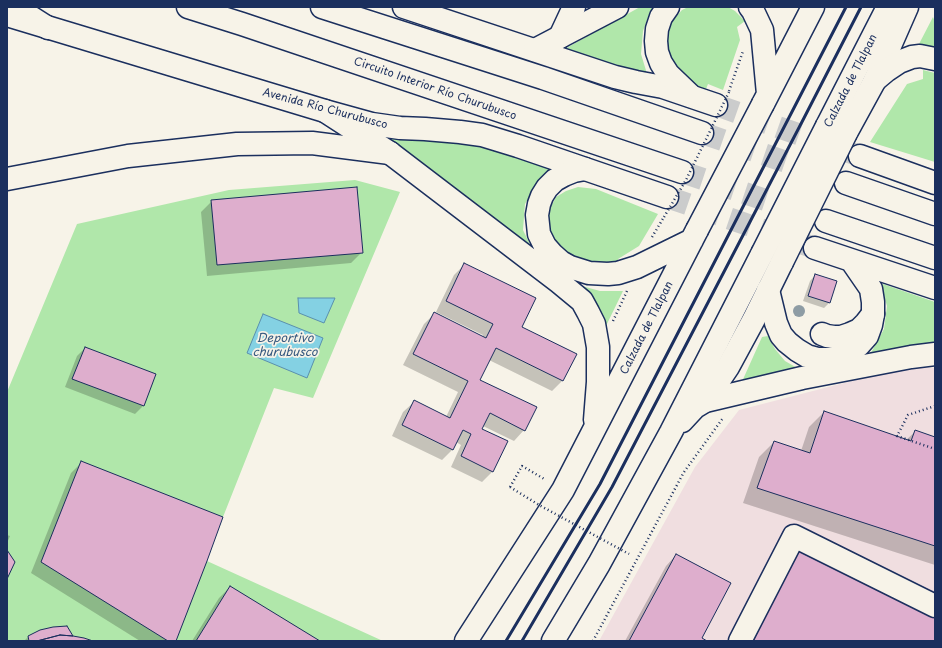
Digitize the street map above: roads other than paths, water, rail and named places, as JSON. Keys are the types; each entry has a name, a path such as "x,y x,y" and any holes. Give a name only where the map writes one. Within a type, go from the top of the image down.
{"main road":[{"path":"14,7 48,28"},
{"name":"Circuito Interior Río Churubusco","path":"188,7 250,26 682,172"},
{"path":"322,7 543,78 702,133"},
{"path":"404,7 615,77 663,87 691,96 722,98"},
{"path":"560,37 574,7"},
{"path":"535,50 617,7"},
{"path":"668,7 661,18 657,29 657,52 661,63 668,74 691,96"},
{"path":"750,7 762,30 765,99"},
{"name":"Calzada de Tlalpan","path":"466,641 563,490 813,7"},
{"name":"Calzada de Tlalpan","path":"553,641 599,564 671,432 772,258 836,130 888,7"},
{"path":"875,80 907,7"},
{"name":"Avenida Río Churubusco","path":"7,15 372,124 482,135 585,169 666,207"},
{"path":"836,130 875,80 887,70 899,62 912,57 920,56 935,59"},
{"path":"325,111 390,153 582,301 594,324 598,347 598,382 594,429"},
{"path":"7,179 128,156 236,144 312,143 390,153"},
{"path":"860,156 929,178"},
{"path":"585,169 574,171 555,180 547,188 539,204 537,224 539,234 545,246 561,262 570,267 589,273 618,273 636,267 695,235"},
{"path":"846,183 935,214"},
{"path":"826,221 935,258"},
{"path":"815,248 935,288"},
{"path":"704,401 728,367 768,290 772,258"},
{"path":"768,290 776,323 781,335 797,350 807,356 818,359 841,357 860,345 871,325 873,314 871,289 851,260"},
{"path":"822,334 841,337 850,334 859,330 873,314"},
{"path":"671,432 695,407 704,401 802,378 911,357 935,354"},
{"path":"740,641 794,536 935,606"}],"water":[{"path":"298,298 335,298 324,323 299,313"},
{"name":"Deportivo churubusco","path":"263,314 323,338 307,378 247,353"}],"tunnel":[{"path":"716,105 860,156"},
{"path":"702,133 824,175"},
{"path":"682,172 804,213"},
{"path":"667,197 815,248"}],"railway":[{"path":"506,641 600,484 846,7"},
{"path":"522,641 612,487 861,7"}]}
